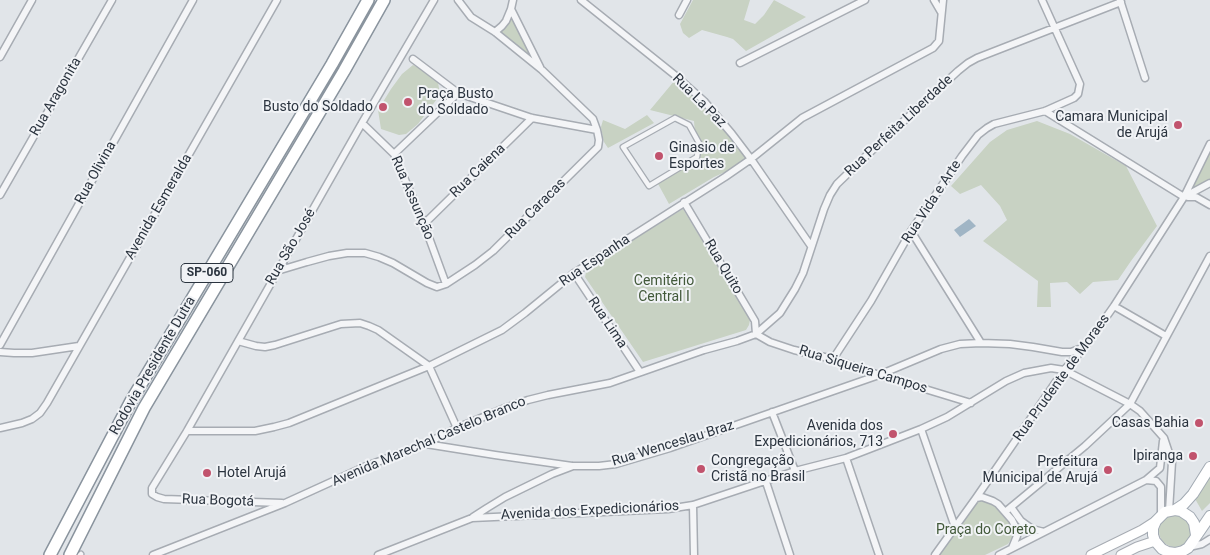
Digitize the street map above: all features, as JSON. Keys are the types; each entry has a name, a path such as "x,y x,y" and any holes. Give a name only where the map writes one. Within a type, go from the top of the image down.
{"highway":[{"name":"Rodovia Presidente Dutra","path":"52,553 131,401 332,64 368,0"},
{"name":"Rodovia Presidente Dutra","path":"76,554 144,408 339,80 384,0"}],"main road":[{"path":"1091,555 1142,530 1184,504 1210,466"},
{"path":"1160,548 1153,535 1153,528 1165,514 1181,511 1194,522 1196,535"},
{"path":"1121,555 1137,547 1160,548 1175,553 1184,551 1210,516"}],"street":[{"path":"0,57 32,0"},
{"name":"Rua Aragonita","path":"0,195 112,0"},
{"name":"Rua Olivina","path":"0,345 193,0"},
{"name":"Avenida Esmeralda","path":"0,428 32,419 47,404 277,0"},
{"name":"Rua São José","path":"152,494 152,488 187,431 434,0"},
{"path":"458,0 471,17 495,32 542,70 593,119 597,130"},
{"path":"495,32 506,21 513,0"},
{"name":"Rua La Paz","path":"581,0 676,76 704,101 751,159 812,246"},
{"path":"679,15 687,0"},
{"path":"848,0 856,4"},
{"path":"740,63 865,0"},
{"path":"934,0 941,12"},
{"name":"Rua Espanha","path":"187,431 255,431 289,424 428,366 502,330 525,314 574,273 725,177 751,159 802,118 933,48 939,41 943,0"},
{"path":"1042,0 1055,28"},
{"path":"1120,1 1145,78"},
{"name":"Rua Perfeita Liberdade","path":"756,334 780,313 795,289 803,273 824,209 837,184 958,71 977,58 1120,1"},
{"path":"511,9 542,70"},
{"name":"Rua Vida e Arte","path":"833,359 867,308 911,232 962,156 983,131 994,124 1045,111 1074,98 1080,91 1080,84 1055,28"},
{"path":"413,59 458,92 532,118 597,130"},
{"path":"394,154 458,92"},
{"path":"1045,111 1184,197 1196,197 1210,205"},
{"name":"Rua Caiena","path":"424,224 532,118"},
{"path":"675,118 689,125 699,143 697,157 656,182 649,186 623,147 675,118"},
{"name":"Rua Assunção","path":"362,123 394,154 424,224 446,284"},
{"name":"Rua Caracas","path":"446,284 494,251 598,147 597,130"},
{"name":"Rua Prudente de Moraes","path":"935,555 1064,370 1084,347 1114,306 1184,197 1210,144"},
{"path":"1184,197 1210,183"},
{"name":"Rua Quito","path":"684,202 754,321 756,334"},
{"path":"911,232 981,343"},
{"path":"277,271 329,256 365,253 393,263 437,287 446,284"},
{"path":"1008,510 1085,446 1130,404 1210,256"},
{"name":"Rua Lima","path":"574,273 640,372"},
{"path":"1114,306 1166,336"},
{"path":"238,341 265,347 341,324 360,323 369,326 378,330 428,366 457,428"},
{"name":"Rua Siqueira Campos","path":"756,334 770,342 794,350 833,359 970,403"},
{"name":"Avenida Marechal Castelo Branco","path":"153,555 164,553 285,503 364,467 425,444 457,428 506,408 528,400 610,383 756,334"},
{"name":"Rua Wenceslau Braz","path":"472,518 504,497 573,466 616,464 670,448 878,374 941,349 960,344 981,343 1010,344 1062,352 1071,352 1084,347"},
{"path":"0,352 32,353 79,346"},
{"name":"Avenida dos Expedicionários","path":"378,555 472,518 668,509 693,505 795,472 846,458 947,417 1006,381 1024,373 1051,368 1064,370 1130,404 1140,411 1164,438 1172,462 1165,514"},
{"path":"772,412 795,472"},
{"path":"921,429 955,527"},
{"path":"999,555 1146,480 1160,468 1164,438"},
{"path":"425,444 573,466"},
{"path":"846,458 879,555"},
{"path":"1146,480 1156,481 1161,487 1165,514"},
{"path":"766,482 790,555"},
{"name":"Rua Bogotá","path":"152,494 157,498 164,499 285,503"},
{"path":"976,498 988,498 1008,510 1032,529 1044,532"},
{"path":"693,505 694,555"},
{"path":"1008,510 1017,531 1012,548"},
{"path":"1184,551 1210,539"}],"green space":[{"path":"693,0 750,0 744,20 755,24 774,0 806,17 746,51 733,39 727,37 702,30 689,38 683,33 680,24"},
{"path":"512,17 535,60 499,33"},
{"name":"Praça Busto do Soldado","path":"413,65 427,72 438,82 440,95 418,124 406,134 399,135 381,129 378,110 402,74"},
{"path":"675,80 704,104 750,156 734,168 714,177 669,204 657,182 697,159 694,121 650,110"},
{"path":"647,115 654,123 608,148 604,142 601,127 603,120 625,129"},
{"path":"1037,121 1070,134 1126,166 1157,226 1118,280 1093,282 1080,294 1067,282 1050,283 1051,307 1037,307 1038,281 983,241 1007,220 1000,206 981,185 960,194 951,186 990,142 1007,130"},
{"path":"1210,150 1210,180 1190,191"},
{"name":"Cemitério Central I","path":"683,209 750,320 749,325 746,330 643,362 585,277 587,268"},
{"path":"1210,473 1210,503 1202,511 1194,497"},
{"name":"Praça do Coreto","path":"980,501 991,502 1009,523 1013,536 1008,544 985,555 939,555 977,503"},
{"path":"1175,515 1181,516 1186,520 1190,525 1190,537 1186,542 1181,546 1175,547 1169,546 1164,542 1160,537 1159,531 1160,525 1164,520 1169,516"}],"water":[{"path":"969,219 976,226 960,237 954,230"}],"place":[{"name":"Praça Busto do Soldado","path":"408,102"},
{"name":"Busto do Soldado","path":"383,107"},
{"name":"Camara Municipal de Arujá","path":"1178,125"},
{"name":"Ginasio de Esportes","path":"659,156"},
{"name":"Casas Bahia","path":"1199,423"},
{"name":"Avenida dos Expedicionários, 713","path":"893,434"},
{"name":"Ipiranga","path":"1193,456"},
{"name":"Congregação Cristã no Brasil","path":"701,469"},
{"name":"Prefeitura Municipal de Arujá","path":"1108,470"},
{"name":"Hotel Arujá","path":"207,473"}]}
